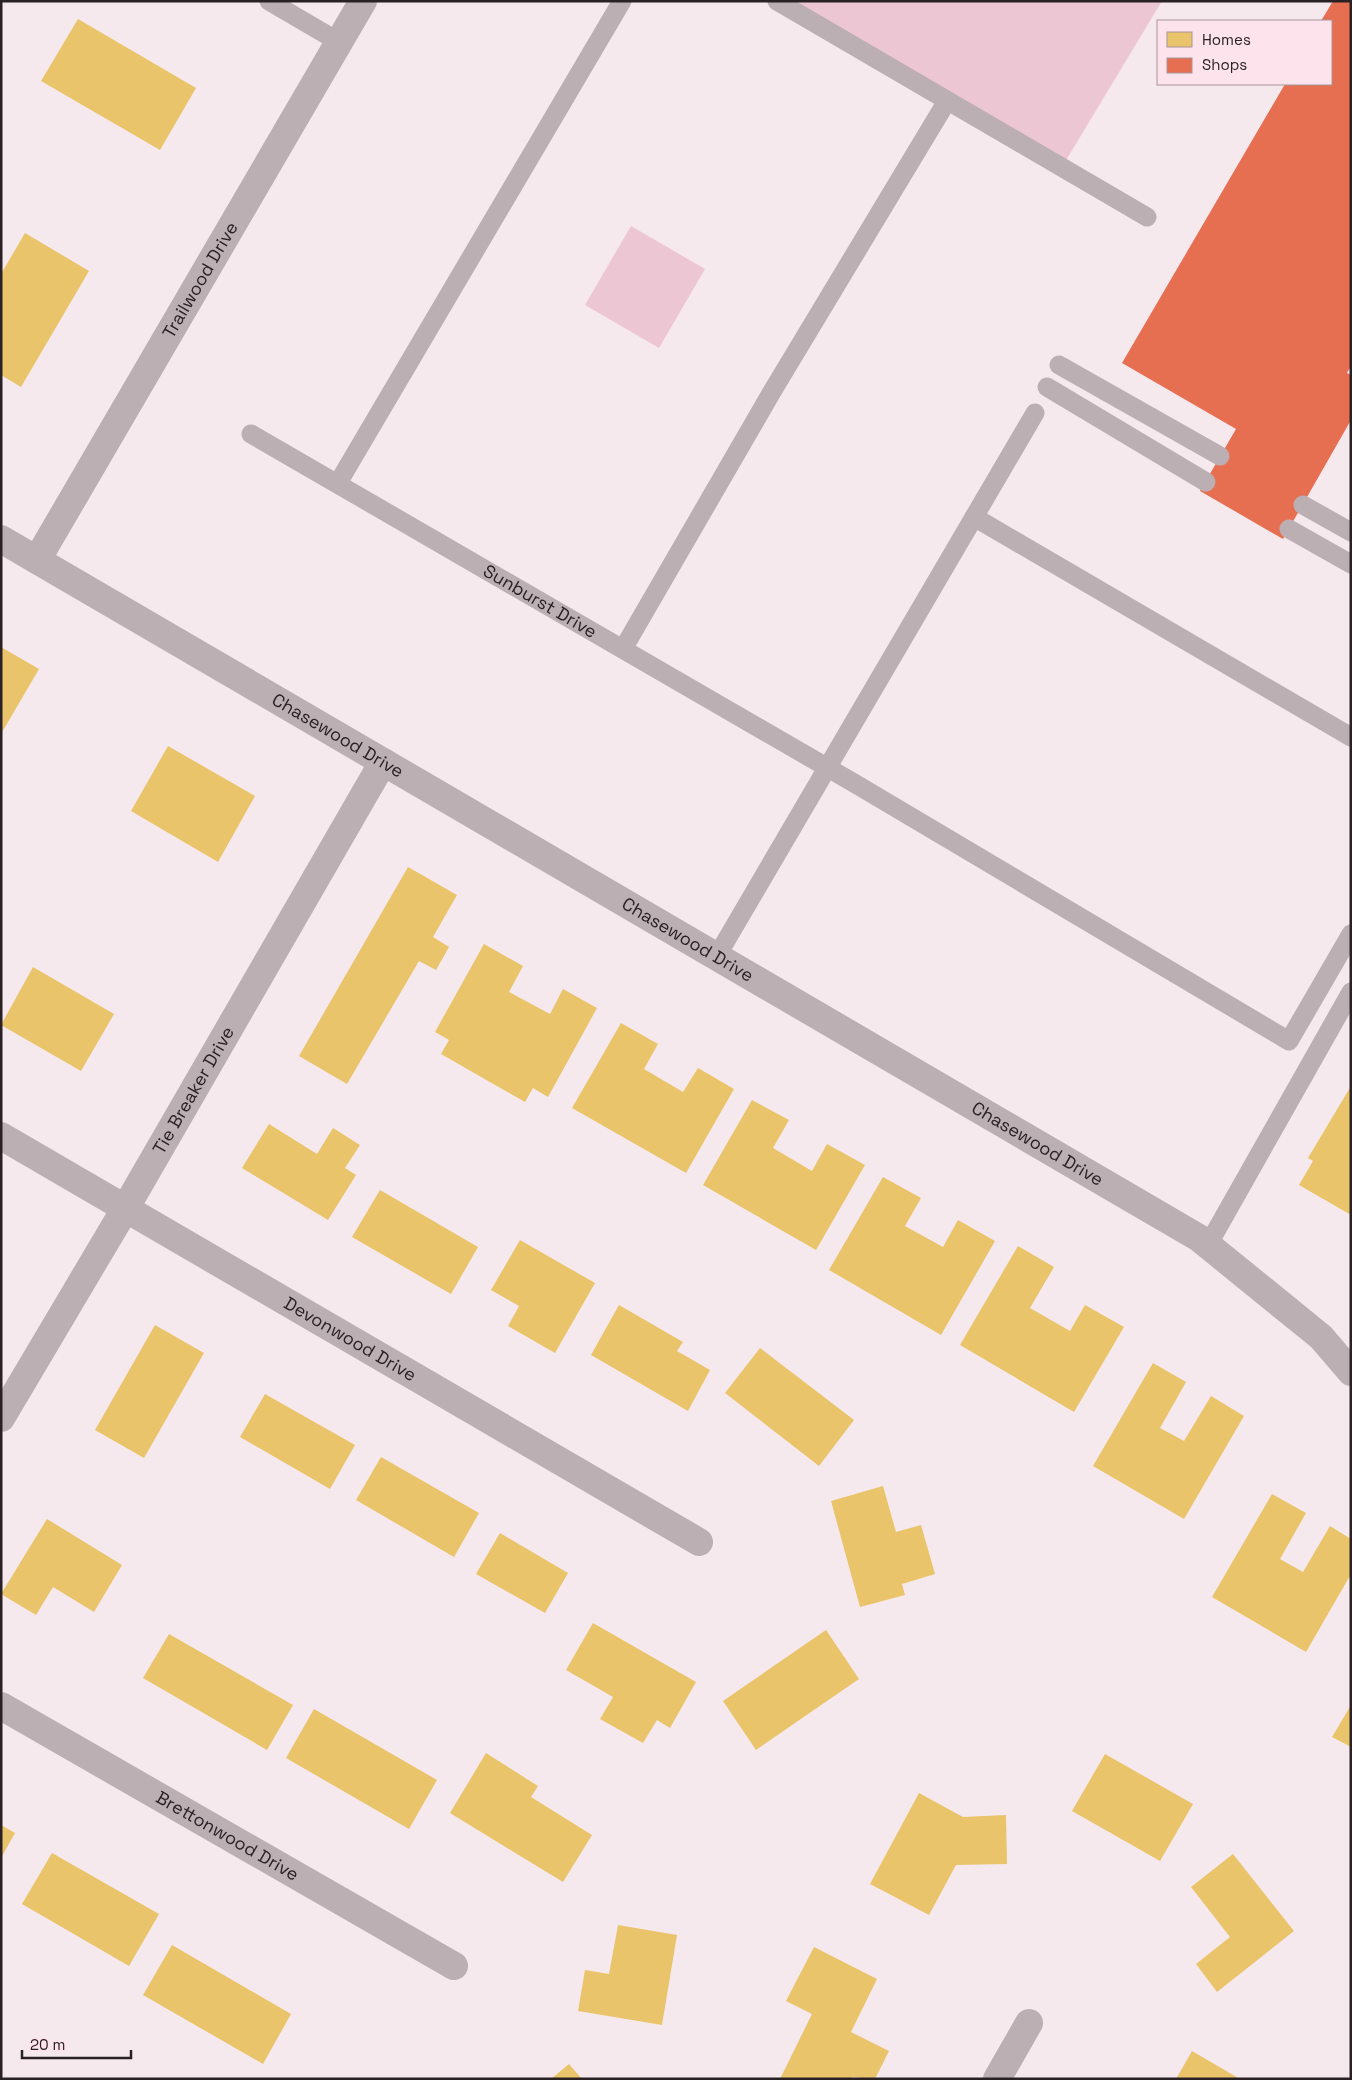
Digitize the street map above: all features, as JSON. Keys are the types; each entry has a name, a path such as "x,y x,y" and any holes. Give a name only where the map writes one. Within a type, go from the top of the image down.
{"street":[{"name":"Trailwood Drive","path":"37,560 363,1"},
{"name":"Chasewood Drive","path":"1,539 1199,1238 1320,1337 1351,1372"},
{"name":"Tie Breaker Drive","path":"1,1418 125,1209 383,762"},
{"name":"Devonwood Drive","path":"1,1136 699,1542"},
{"name":"Brettonwood Drive","path":"1,1706 454,1966"},
{"path":"997,2079 1029,2023"}],"lane":[{"path":"269,1 339,42"},
{"path":"338,483 622,1"},
{"path":"777,1 1147,217"},
{"path":"623,649 773,390 948,101"},
{"path":"1059,365 1220,456"},
{"path":"1047,387 1206,482"},
{"path":"717,956 1035,413"},
{"name":"Sunburst Drive","path":"252,434 827,767 1289,1041 1351,934"},
{"path":"1303,505 1351,532"},
{"path":"974,517 1351,737"},
{"path":"1289,529 1351,564"},
{"path":"1208,1245 1351,992"}],"shaded area":[{"path":"777,1 1162,1 1062,167"},
{"path":"631,226 705,269 659,348 585,305"}],"building: Homes":[{"path":"78,19 196,88 160,150 41,81"},
{"path":"25,233 89,271 21,387 1,375 1,274"},
{"path":"1,647 39,669 1,734"},
{"path":"168,746 255,796 218,862 131,811"},
{"path":"408,867 457,895 433,937 449,947 436,970 419,961 347,1084 299,1056"},
{"path":"484,944 523,966 509,992 550,1014 563,989 597,1008 548,1097 533,1088 525,1102 441,1054 449,1040 435,1032"},
{"path":"33,967 114,1014 81,1071 1,1025"},
{"path":"621,1023 658,1044 644,1069 683,1092 698,1068 734,1089 686,1173 572,1108"},
{"path":"1351,1086 1351,1215 1299,1185 1313,1161 1308,1158"},
{"path":"752,1100 789,1120 773,1148 812,1171 827,1144 865,1165 816,1250 703,1185"},
{"path":"269,1124 317,1154 333,1128 360,1145 345,1168 356,1175 328,1220 242,1168"},
{"path":"883,1177 921,1198 905,1226 943,1247 958,1220 995,1241 941,1335 829,1270"},
{"path":"380,1190 478,1247 451,1294 352,1237"},
{"path":"520,1240 595,1283 555,1353 508,1326 519,1306 491,1290"},
{"path":"1018,1246 1054,1267 1030,1308 1070,1331 1085,1305 1124,1327 1074,1412 960,1345"},
{"path":"619,1305 683,1342 677,1351 710,1370 688,1411 591,1355"},
{"path":"155,1325 204,1353 144,1458 95,1430"},
{"path":"760,1348 854,1420 819,1466 725,1393"},
{"path":"1153,1363 1186,1382 1160,1428 1184,1441 1211,1396 1244,1416 1184,1519 1093,1466"},
{"path":"265,1394 355,1445 330,1489 240,1437"},
{"path":"381,1457 479,1513 454,1557 356,1500"},
{"path":"883,1486 896,1532 921,1525 935,1574 902,1584 905,1595 860,1607 831,1501"},
{"path":"1272,1494 1306,1513 1280,1559 1303,1572 1330,1526 1351,1539 1351,1574 1306,1652 1212,1597"},
{"path":"47,1519 122,1565 94,1612 53,1587 36,1615 1,1594"},
{"path":"500,1533 568,1573 545,1613 476,1574"},
{"path":"593,1623 696,1682 670,1728 657,1720 643,1743 600,1719 613,1697 566,1670"},
{"path":"826,1630 859,1679 756,1750 723,1701"},
{"path":"169,1634 293,1705 267,1750 143,1678"},
{"path":"1351,1705 1351,1747 1332,1737"},
{"path":"314,1709 437,1780 409,1829 286,1758"},
{"path":"486,1753 538,1786 531,1797 592,1835 563,1882 450,1813"},
{"path":"1105,1754 1193,1804 1160,1861 1072,1811"},
{"path":"919,1793 963,1817 1006,1815 1007,1864 956,1865 929,1915 870,1884"},
{"path":"1,1825 15,1833 1,1858"},
{"path":"52,1853 159,1914 129,1966 22,1904"},
{"path":"1233,1854 1294,1931 1217,1992 1196,1964 1230,1937 1191,1887"},
{"path":"618,1925 677,1935 662,2025 578,2011 585,1970 609,1974"},
{"path":"172,1945 291,2014 263,2064 143,1995"},
{"path":"814,1947 877,1979 851,2032 889,2051 875,2079 852,2077 851,2079 780,2079 812,2014 786,2001"},
{"path":"1192,2051 1240,2079 1176,2079"},
{"path":"569,2064 582,2079 551,2079"}],"building: Shops":[{"path":"1333,1 1351,1 1351,366 1347,373 1351,375 1351,420 1283,539 1200,491 1236,429 1122,363 1284,85 1332,85 1332,20 1322,20"}]}
